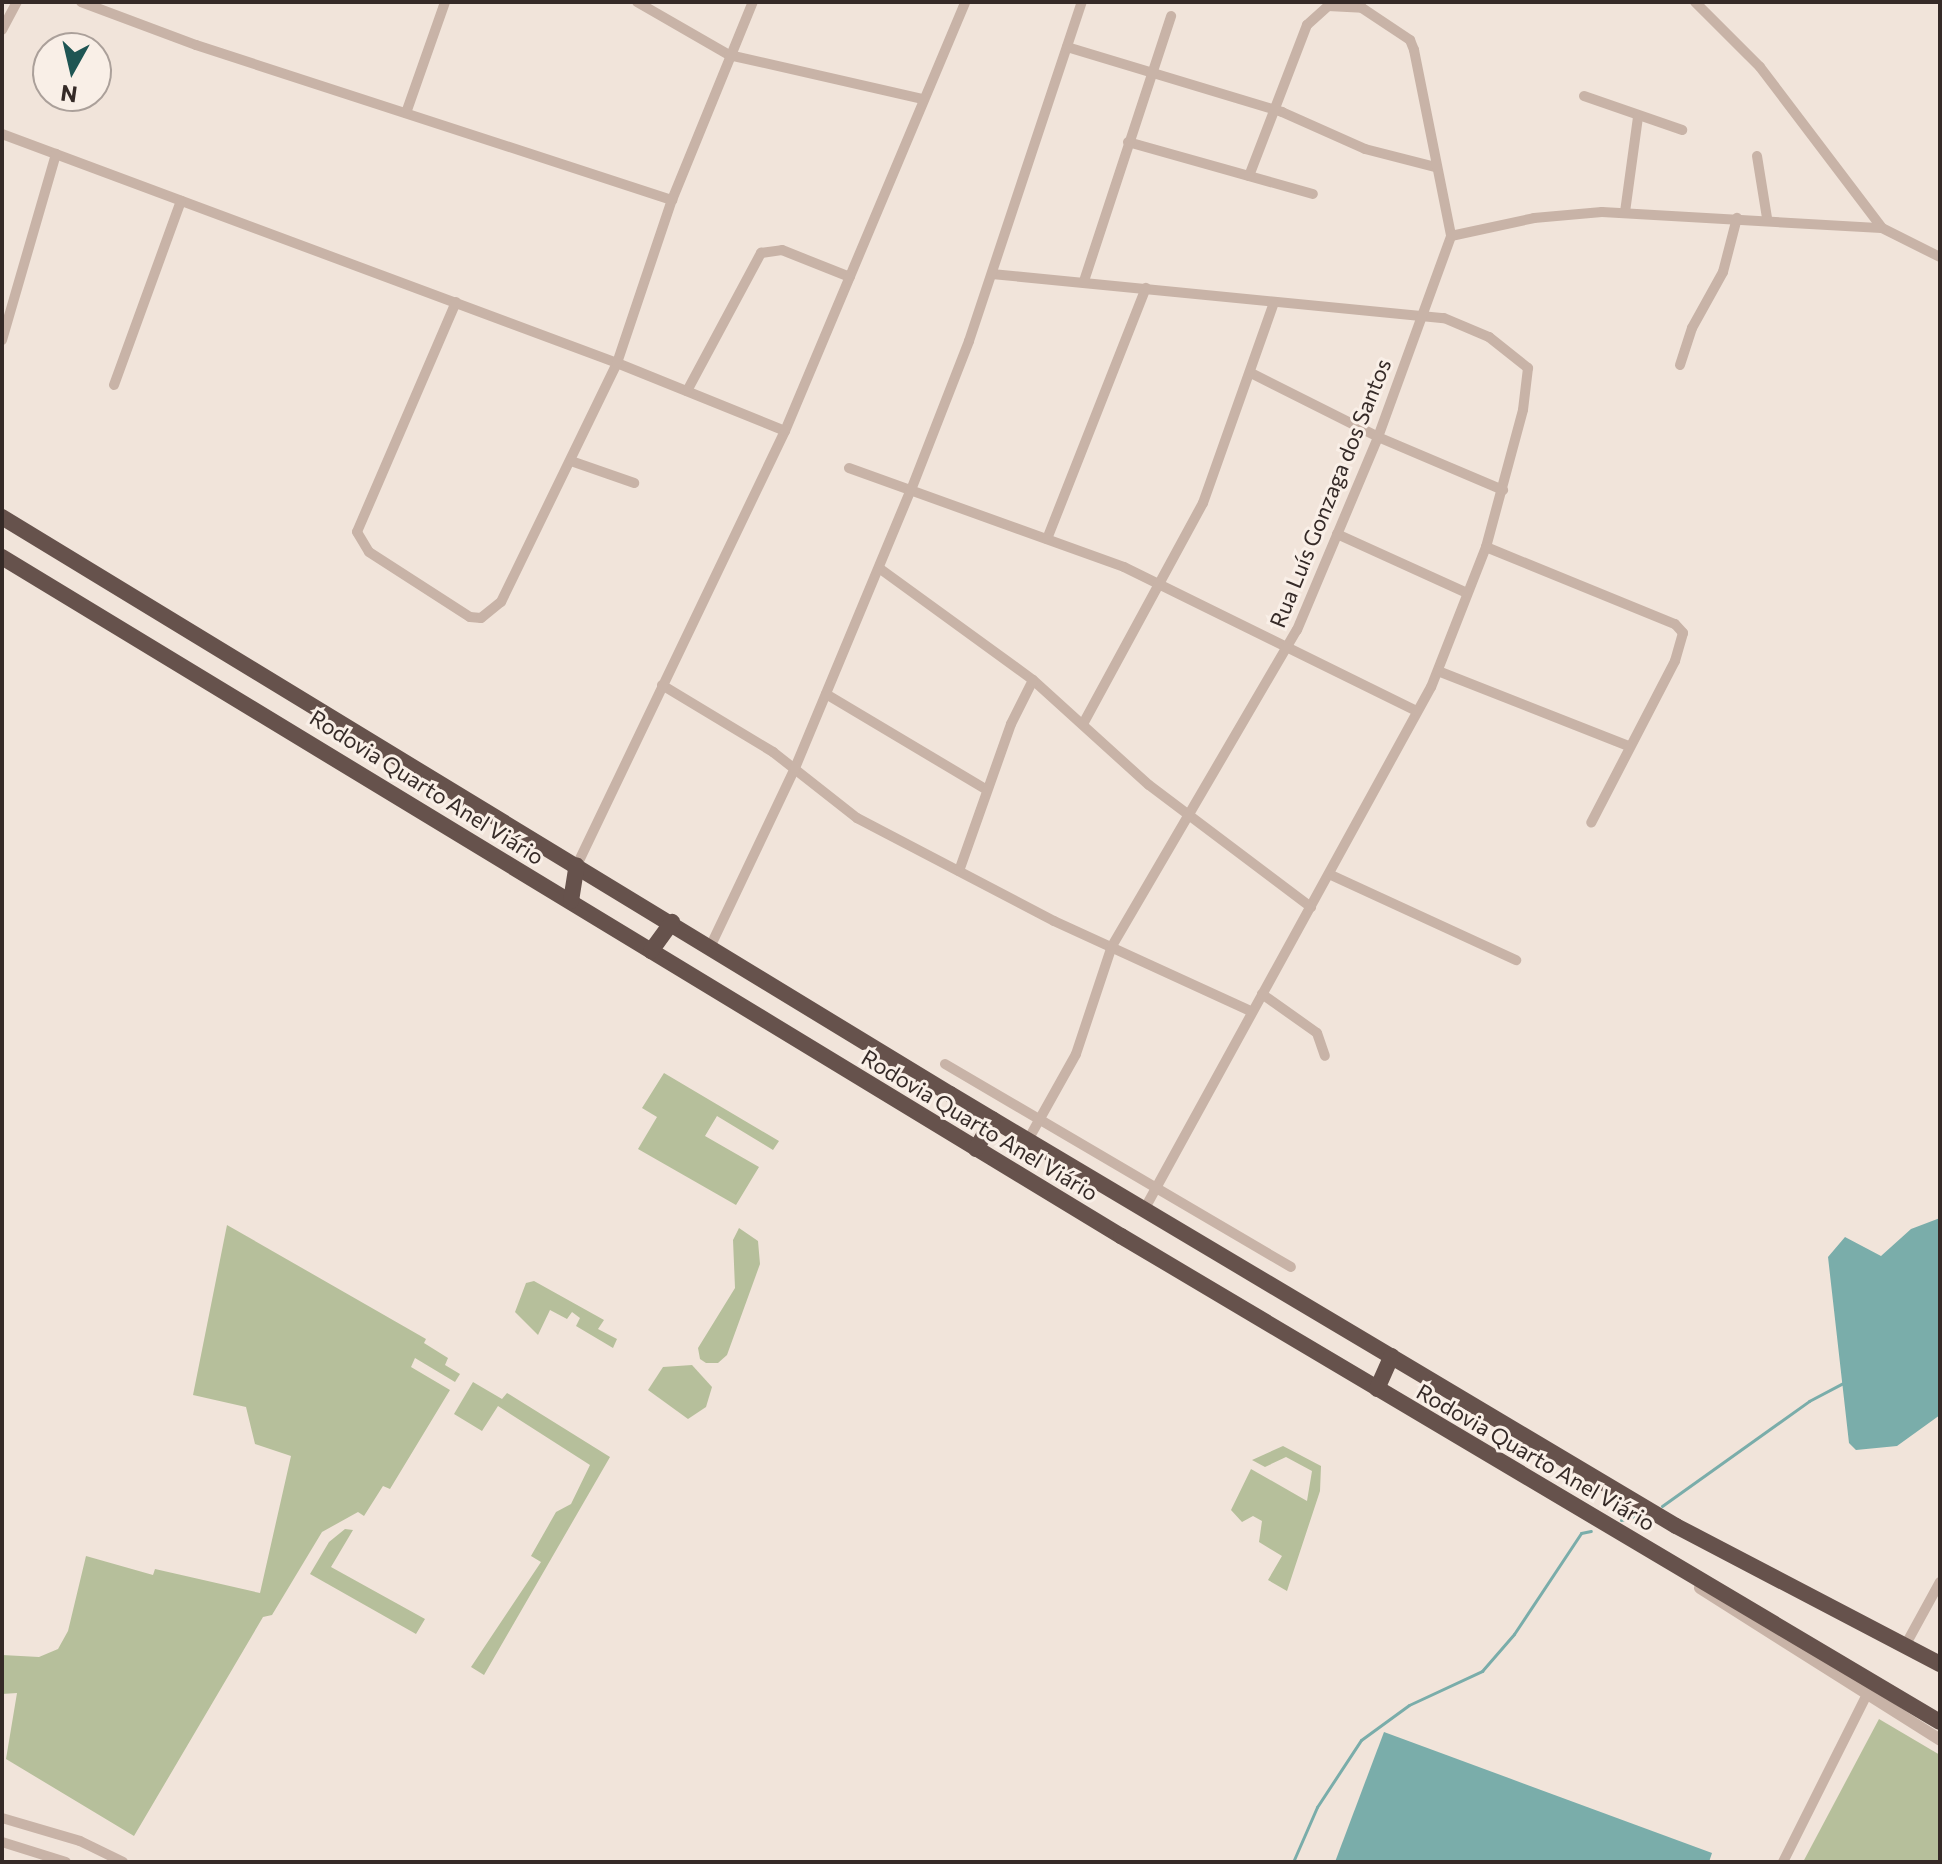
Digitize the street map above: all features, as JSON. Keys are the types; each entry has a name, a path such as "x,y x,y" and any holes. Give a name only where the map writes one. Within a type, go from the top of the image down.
{"highway":[{"name":"Rodovia Quarto Anel Viário","path":"2,517 993,1119 1676,1526 1940,1664"},
{"name":"Rodovia Quarto Anel Viário","path":"2,557 976,1149 1940,1722"},
{"path":"571,901 577,865"},
{"path":"651,951 672,922"},
{"path":"976,1149 993,1119"},
{"path":"1377,1389 1392,1356"}],"street":[{"path":"2,30 17,2"},
{"path":"81,2 672,200"},
{"path":"406,113 445,2"},
{"path":"637,2 729,55 923,99"},
{"path":"456,302 357,532 363,546 470,617 481,618 501,602 617,363 672,200 753,2"},
{"path":"577,865 785,431 965,2"},
{"path":"711,945 795,768 911,490 992,274 1082,2"},
{"path":"1695,2 1760,67 1882,228"},
{"path":"1249,176 1272,109 1314,17 1328,6 1362,8 1410,40 1451,236 1534,218 1625,212 1767,218 1882,228 1940,257"},
{"path":"1084,281 1171,16"},
{"path":"1067,47 1272,109 1365,149 1435,167"},
{"path":"1584,96 1682,130"},
{"path":"1625,212 1638,117"},
{"path":"2,134 617,363 785,431"},
{"path":"1128,142 1313,194"},
{"path":"2,340 56,154"},
{"path":"1757,156 1767,218"},
{"path":"114,385 181,201"},
{"path":"1680,365 1692,328 1723,272 1737,218"},
{"name":"Rua Luís Gonzaga dos Santos","path":"1028,1140 1076,1054 1112,946 1290,644 1378,437 1451,236"},
{"path":"687,391 761,253 782,250 850,277"},
{"path":"992,274 1421,315 1462,323 1499,342 1528,368 1503,490 1486,547 1438,671 1331,875 1251,1011 1145,1208"},
{"path":"1047,539 1146,288"},
{"path":"1083,724 1203,503 1274,303"},
{"path":"1251,373 1378,437 1503,490"},
{"path":"571,461 634,483"},
{"path":"849,468 1047,539 1161,584 1290,644 1417,711"},
{"path":"1337,534 1467,593"},
{"path":"1486,547 1681,626 1679,651 1591,823"},
{"path":"879,568 1033,680 1189,817 1311,907"},
{"path":"1438,671 1628,746"},
{"path":"959,871 987,790 1033,680"},
{"path":"662,685 795,768 857,818 1112,946 1251,1011"},
{"path":"826,694 987,790"},
{"path":"1331,875 1516,960"},
{"path":"1262,994 1317,1033 1325,1056"},
{"path":"945,1064 1291,1267"},
{"path":"1595,1517 1866,1696 1940,1740"},
{"path":"1906,1644 1940,1582"},
{"path":"1783,1862 1866,1696"},
{"path":"2,1818 80,1841 123,1862"},
{"path":"2,1842 66,1862"}],"green space":[{"path":"664,1073 779,1141 773,1150 717,1116 705,1136 759,1167 736,1205 638,1149 657,1117 642,1108"},
{"path":"227,1225 426,1339 424,1343 448,1358 445,1365 460,1374 455,1382 415,1358 411,1367 450,1390 390,1489 383,1486 364,1516 358,1512 322,1532 272,1615 263,1617 134,1836 6,1759 17,1693 2,1694 2,1655 39,1657 58,1649 68,1631 86,1556 153,1575 155,1569 260,1593 291,1456 255,1444 246,1407 193,1395"},
{"path":"739,1228 758,1241 760,1264 727,1355 718,1363 706,1363 700,1359 698,1348 735,1288 733,1240"},
{"path":"534,1281 604,1320 598,1329 617,1339 613,1348 576,1326 580,1318 572,1312 567,1319 550,1310 538,1335 515,1312 526,1283"},
{"path":"692,1365 712,1387 706,1407 688,1419 648,1390 663,1367"},
{"path":"473,1382 502,1399 507,1393 610,1457 484,1675 471,1667 541,1562 531,1556 556,1512 571,1504 590,1465 498,1406 482,1431 454,1414"},
{"path":"1283,1446 1321,1466 1320,1491 1287,1591 1268,1580 1282,1556 1259,1542 1262,1521 1253,1516 1242,1522 1231,1510 1251,1469 1307,1501 1312,1471 1286,1457 1265,1467 1252,1460"},
{"path":"345,1529 353,1530 331,1567 425,1619 416,1634 310,1574 329,1542"},
{"path":"1879,1719 1940,1755 1940,1862 1803,1862"}],"water":[{"path":"1940,1218 1940,1415 1897,1446 1856,1450 1849,1443 1828,1257 1845,1237 1881,1256 1911,1229"},
{"path":"1384,1732 1712,1853 1709,1862 1335,1862"}],"waterway":[{"path":"1662,1506 1809,1401 1845,1382"},
{"path":"1621,1520 1637,1515"},
{"path":"1293,1862 1317,1807 1361,1740 1409,1705 1482,1671 1514,1634 1581,1533 1591,1531"}]}
